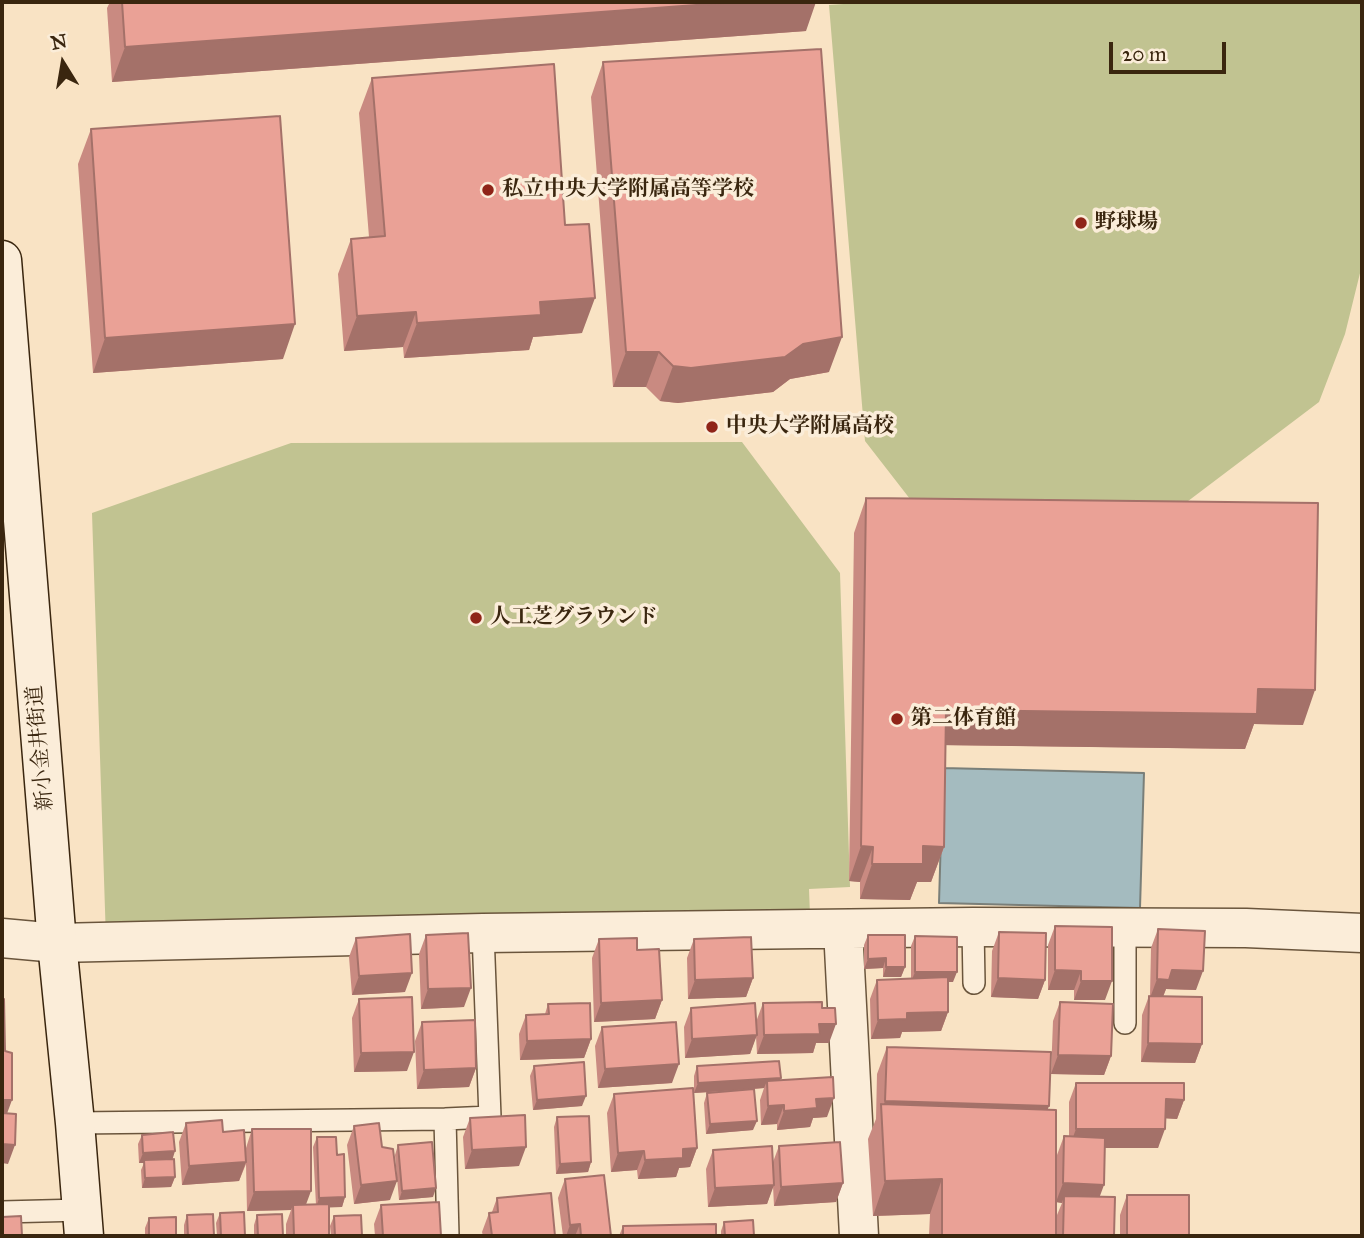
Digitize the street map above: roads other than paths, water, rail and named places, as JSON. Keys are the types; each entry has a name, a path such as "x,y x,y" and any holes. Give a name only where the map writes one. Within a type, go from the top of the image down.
{"street":[{"name":"新小金井街道","path":"2,260 14,580 57,943 83,1223"},
{"path":"2,938 57,943 483,933 973,927 1246,928 1362,933"},
{"path":"843,929 859,1236"}],"lane":[{"path":"973,927 974,983"},
{"path":"1125,929 1125,1023"},
{"path":"75,1123 490,1117 483,933"},
{"path":"445,1119 448,1236"},
{"path":"2,1212 83,1223"}],"water":[{"path":"943,768 1144,773 1140,908 939,903"}],"place":[{"name":"私立中央大学附属高等学校","path":"488,190"},
{"name":"野球場","path":"1081,223"},
{"name":"中央大学附属高校","path":"712,427"},
{"name":"人工芝グラウンド","path":"476,618"},
{"name":"第二体育館","path":"897,719"}]}
